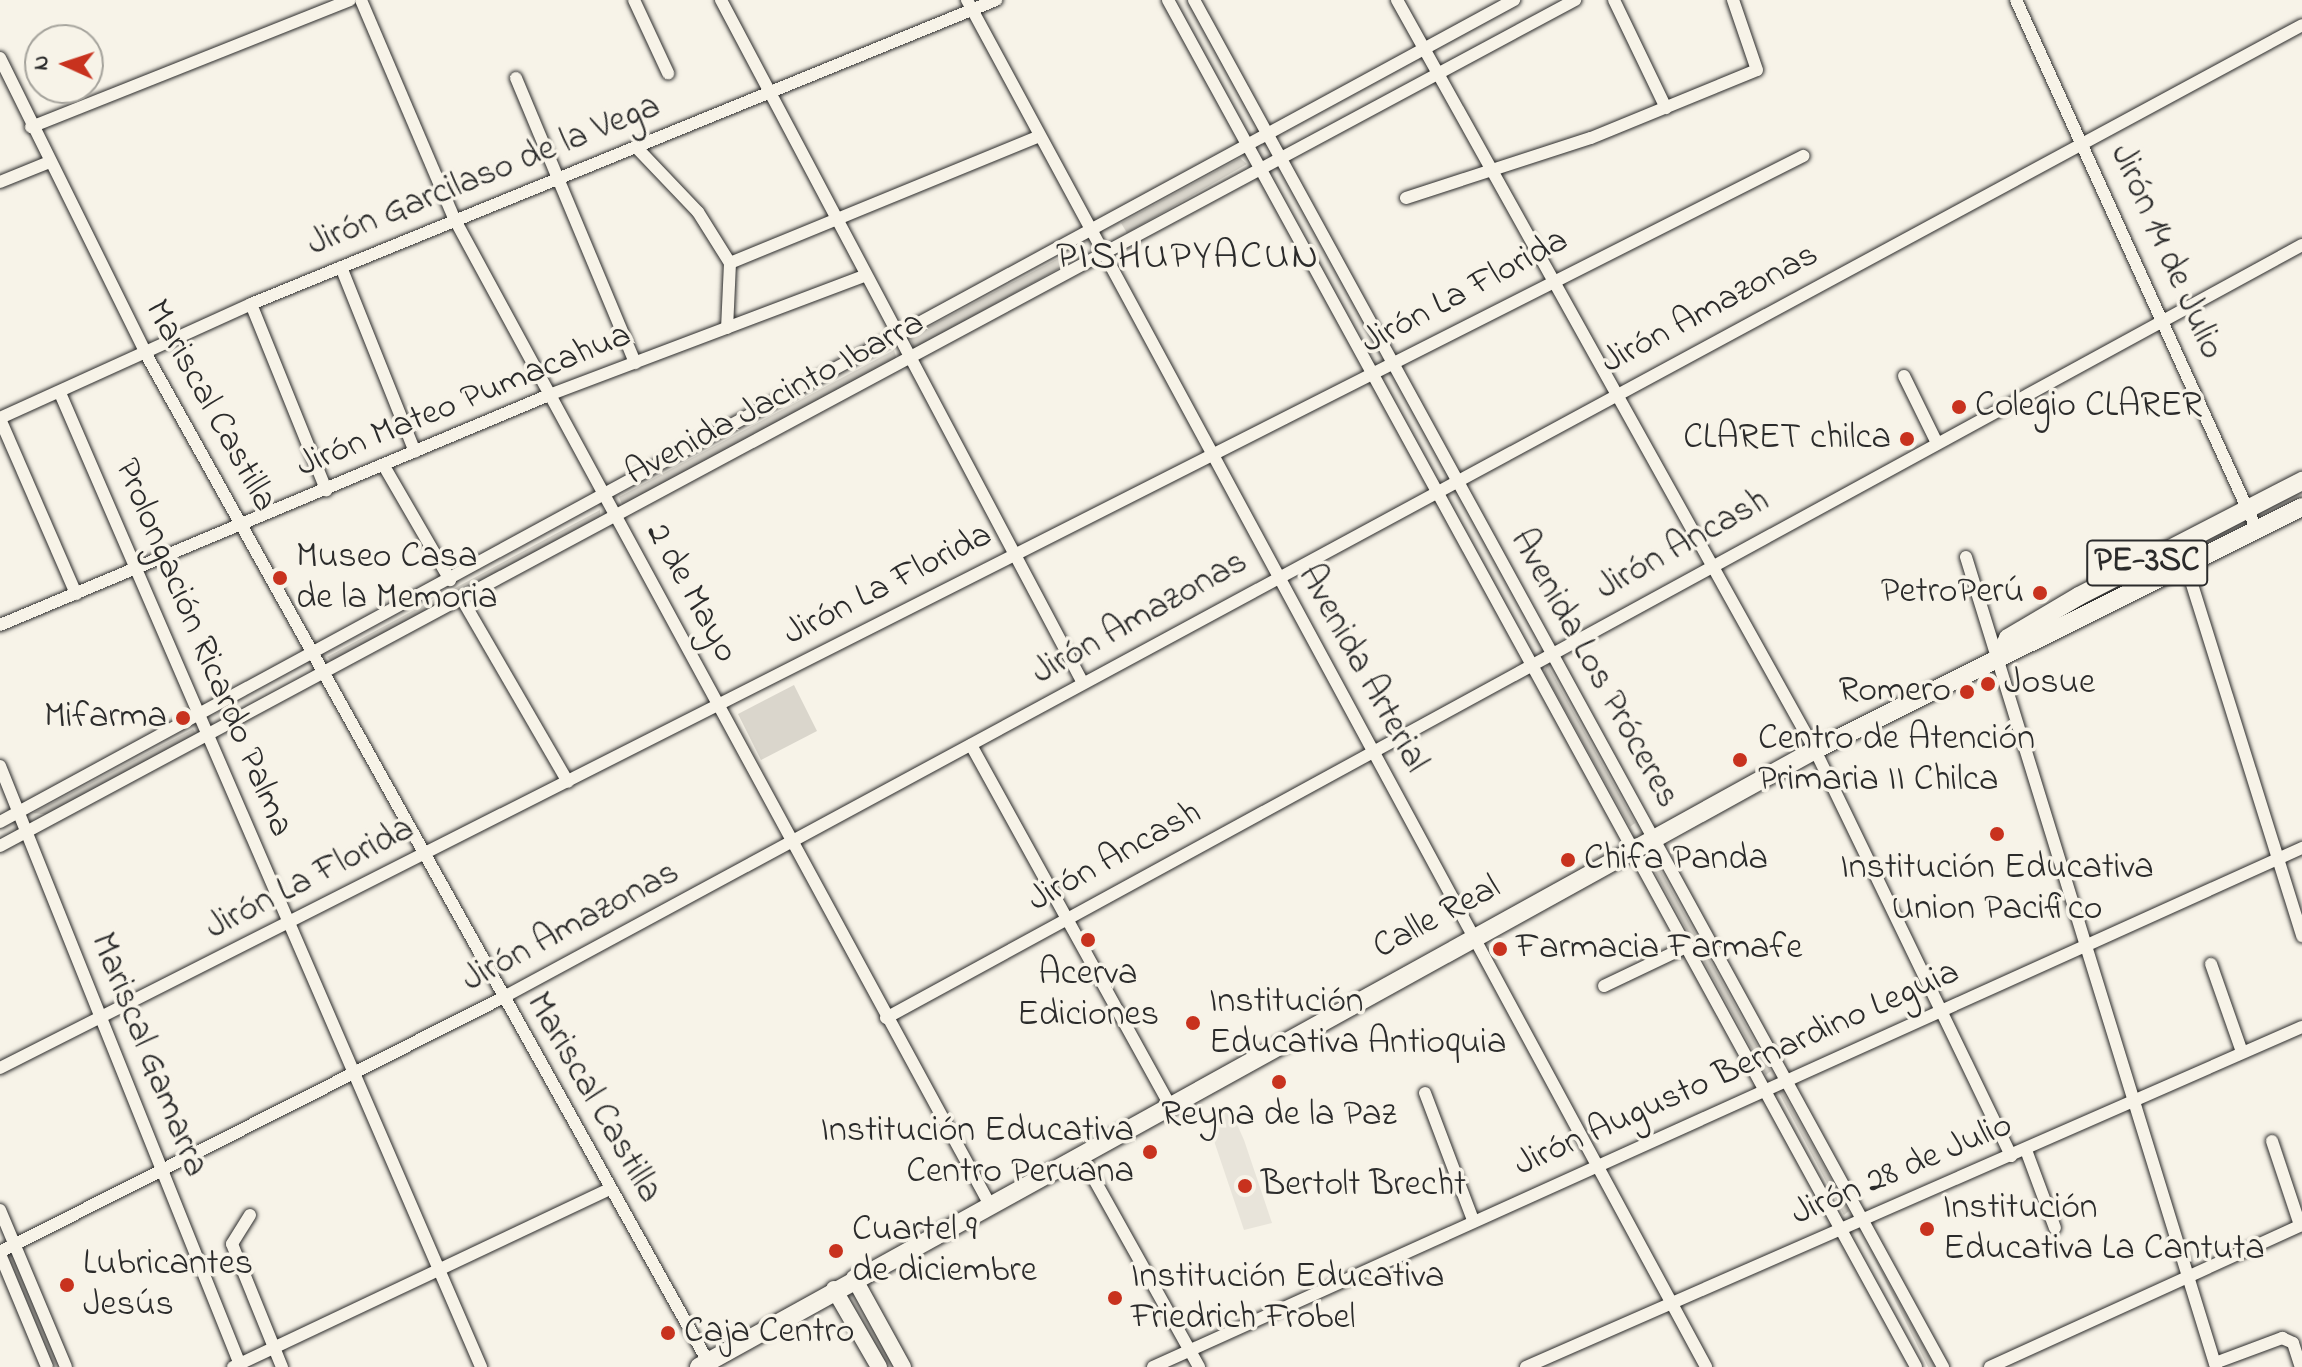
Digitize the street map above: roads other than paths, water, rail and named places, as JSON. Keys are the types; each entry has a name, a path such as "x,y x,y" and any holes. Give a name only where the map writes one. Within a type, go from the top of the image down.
{"highway":[{"name":"Calle Real","path":"2000,654 2024,629 2302,481"},
{"name":"Calle Real","path":"704,1364 1472,936 1815,750 2000,654 2188,566 2302,507"}],"main road":[{"path":"854,1278 903,1367"},
{"path":"834,1289 879,1367"}],"street":[{"path":"31,127 350,0"},
{"name":"2 de Mayo","path":"361,0 455,220 990,1205"},
{"path":"634,0 668,73"},
{"path":"721,0 908,362 1083,683"},
{"name":"Jirón Garcilaso de la Vega","path":"0,419 147,356 251,304 557,181 970,5 996,0"},
{"name":"Avenida Los Próceres","path":"1168,0 1916,1367"},
{"name":"Avenida Los Próceres","path":"1194,0 1395,365 1548,652 1943,1367"},
{"path":"1397,0 1612,395 1815,750 1943,1009 2011,1156"},
{"name":"Avenida Jacinto Ibarra","path":"0,822 201,719 311,654 605,499 895,337 1514,0"},
{"name":"Avenida Jacinto Ibarra","path":"0,846 210,739 712,469 1262,167 1439,78 1575,0"},
{"path":"1614,0 1666,108"},
{"path":"1406,198 1491,174 1757,70 1733,0"},
{"name":"Jirón 14 de Julio","path":"2016,0 2085,145 2257,530"},
{"name":"Avenida Arterial","path":"970,5 1088,233 1373,748 1706,1367"},
{"name":"Jirón Amazonas","path":"0,1253 161,1168 502,998 793,843 1436,490 2085,145 2302,25"},
{"name":"Mariscal Castilla","path":"0,58 47,163 147,356 704,1364"},
{"path":"516,78 635,363"},
{"path":"730,263 1039,136"},
{"path":"636,147 698,212 730,263 727,328"},
{"name":"Jirón La Florida","path":"0,1068 1209,454 1395,365 1549,279 1803,156"},
{"path":"0,182 47,163"},
{"name":"Jirón Ancash","path":"886,1018 1935,439 2302,245"},
{"path":"341,267 415,452"},
{"name":"Jirón Mateo Pumacahua","path":"0,625 549,395 864,276"},
{"path":"251,304 326,490"},
{"path":"1904,376 1935,439"},
{"name":"Prolongación Ricardo Palma","path":"60,393 481,1367"},
{"path":"0,419 76,594"},
{"path":"701,445 712,469"},
{"path":"384,466 450,580"},
{"path":"2180,546 2280,857 2302,936"},
{"path":"1966,557 2000,654 2215,1365 2282,1338 2293,1343 2301,1367"},
{"path":"463,601 568,782"},
{"path":"971,745 1069,916 1169,1104"},
{"name":"Mariscal Gamarra","path":"0,766 238,1366"},
{"name":"Jirón Augusto Bernardino Leguia","path":"1153,1367 1764,1087 2088,946 2302,848"},
{"path":"1604,986 1688,946"},
{"path":"2211,964 2242,1052"},
{"name":"Jirón 28 de Julio","path":"1526,1367 2302,1027"},
{"path":"1425,1093 1473,1220"},
{"path":"1990,1367 2301,1225 2272,1141"},
{"path":"2026,1150 2055,1228"},
{"path":"1080,1154 1199,1367"},
{"path":"238,1366 610,1189"},
{"path":"0,1210 66,1367"},
{"path":"250,1215 232,1244 282,1367"},
{"path":"0,1253 47,1367"}],"place":[{"name":"Colegio CLARER","path":"1959,407"},
{"name":"CLARET chilca","path":"1907,439"},
{"name":"Museo Casa de la Memoria","path":"280,578"},
{"name":"PetroPerú","path":"2040,593"},
{"name":"Josue","path":"1988,684"},
{"name":"Romero","path":"1967,692"},
{"name":"Mifarma","path":"183,718"},
{"name":"Centro de Atención Primaria II Chilca","path":"1740,760"},
{"name":"Institución Educativa Union Pacifico","path":"1997,834"},
{"name":"Chifa Panda","path":"1568,860"},
{"name":"Acerva Ediciones","path":"1088,940"},
{"name":"Farmacia Farmafe","path":"1500,949"},
{"name":"Institución Educativa Antioquia","path":"1193,1023"},
{"name":"Reyna de la Paz","path":"1279,1082"},
{"name":"Institución Educativa Centro Peruana","path":"1150,1152"},
{"name":"Bertolt Brecht","path":"1245,1186"},
{"name":"Institución Educativa La Cantuta","path":"1927,1229"},
{"name":"Cuartel 9 de diciembre","path":"836,1251"},
{"name":"Lubricantes Jesús","path":"67,1285"},
{"name":"Institución Educativa Friedrich Frobel","path":"1115,1298"},
{"name":"Caja Centro","path":"668,1333"}],"district":[{"name":"PISHUPYACUN","path":"1188,258"}]}
